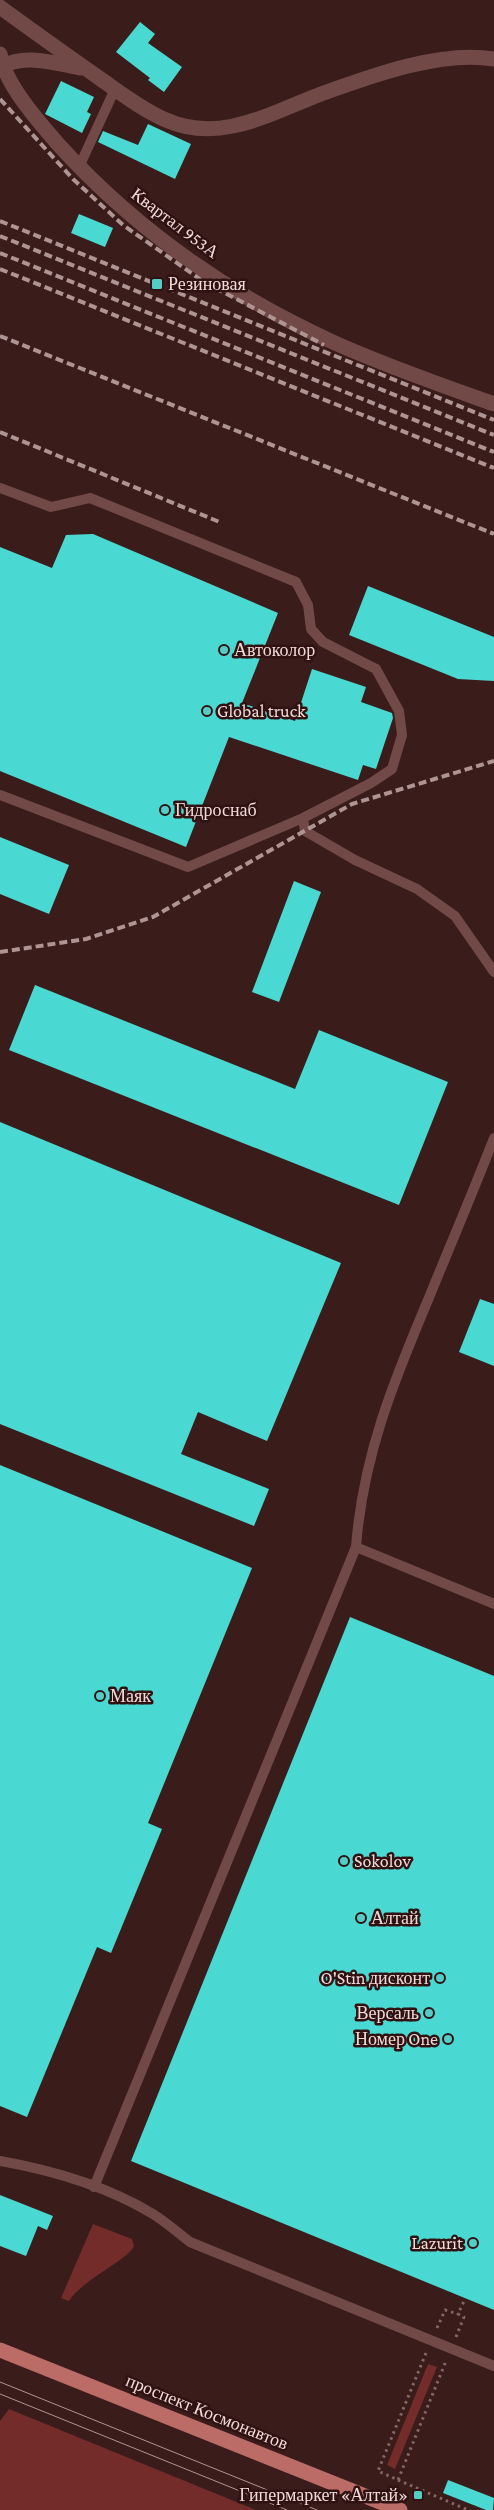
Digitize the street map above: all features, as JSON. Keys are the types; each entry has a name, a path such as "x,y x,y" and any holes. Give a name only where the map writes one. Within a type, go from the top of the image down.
{"main road":[{"name":"проспект Космонавтов","path":"0,2350 400,2510"}],"street":[{"path":"0,7 115,89 166,121 193,128 219,130 257,120 321,94 429,61 483,57 494,59"},
{"path":"1,63 42,61 86,69"},
{"name":"Квартал 953А","path":"1,63 37,120 79,167 134,219 189,260 253,300 335,343 494,404"}],"lane":[{"path":"79,167 115,89"},
{"path":"0,488 51,508 90,498 296,582 308,605 311,629 323,642 376,669 399,711 402,735 392,769 371,783 303,818 188,868 0,794"},
{"path":"303,818 305,831 355,860 417,889 455,916 494,972"},
{"path":"94,2187 356,1547 358,1515 368,1465 389,1391 490,1158 494,1138"},
{"path":"356,1547 494,1604"},
{"path":"0,2161 41,2168 94,2187 153,2214 190,2242 494,2366"}],"path":[{"path":"458,2314 465,2298"},
{"path":"398,2480 464,2318 458,2314 445,2310 378,2471 398,2480 468,2510"}],"shaded area":[{"path":"93,2224 132,2239 134,2246 123,2257 84,2285 69,2301 61,2298"},
{"path":"428,2364 437,2367 395,2469 387,2465"},
{"path":"9,2409 256,2510 0,2510 0,2421"}],"building":[{"path":"140,22 155,34 148,43 182,67 164,92 148,80 150,78 116,52"},
{"path":"61,81 94,97 87,112 91,114 82,133 45,114"},
{"path":"148,124 191,144 175,179 98,142 103,131 138,145"},
{"path":"79,214 113,228 105,247 71,233"},
{"path":"93,534 278,613 242,703 295,721 312,669 366,687 361,702 392,713 393,718 376,769 363,765 358,780 229,737 186,847 0,771 0,547 52,568 66,535"},
{"path":"368,586 494,637 494,681 458,679 349,635"},
{"path":"0,837 69,865 49,914 0,894"},
{"path":"294,881 321,892 279,1002 252,992"},
{"path":"35,985 295,1089 319,1030 448,1082 399,1205 9,1050"},
{"path":"0,1122 341,1263 267,1441 198,1412 181,1454 269,1489 254,1526 0,1424"},
{"path":"480,1299 494,1304 494,1366 459,1352"},
{"name":"Маяк","path":"0,1465 252,1568 148,1823 162,1829 111,1953 97,1947 27,2117 0,2106"},
{"name":"Алтай","path":"350,1617 494,1676 494,2310 131,2161"},
{"path":"0,2195 53,2216 47,2230 38,2226 26,2256 0,2246"},
{"path":"448,2480 494,2498 493,2510 486,2510 443,2493"}],"tram line":[{"path":"0,2382 317,2510"},
{"path":"0,2394 287,2510"}],"railway":[{"path":"0,99 73,179 123,225 204,282 324,345"},
{"path":"0,221 494,420"},
{"path":"0,236 494,435"},
{"path":"0,253 494,452"},
{"path":"0,269 494,468"},
{"path":"0,336 494,534"},
{"path":"0,432 222,523"},
{"path":"0,952 86,939 153,917 352,804 494,761"}],"place":[{"name":"Резиновая","path":"157,284"},
{"name":"Автоколор","path":"224,650"},
{"name":"Global truck","path":"207,711"},
{"name":"Гидроснаб","path":"165,810"},
{"name":"Маяк","path":"100,1696"},
{"name":"Sokolov","path":"344,1861"},
{"name":"Алтай","path":"361,1918"},
{"name":"O'Stin дисконт","path":"440,1978"},
{"name":"Версаль","path":"429,2013"},
{"name":"Номер One","path":"448,2039"},
{"name":"Lazurit","path":"473,2243"},
{"name":"Гипермаркет «Алтай»","path":"418,2495"}]}
